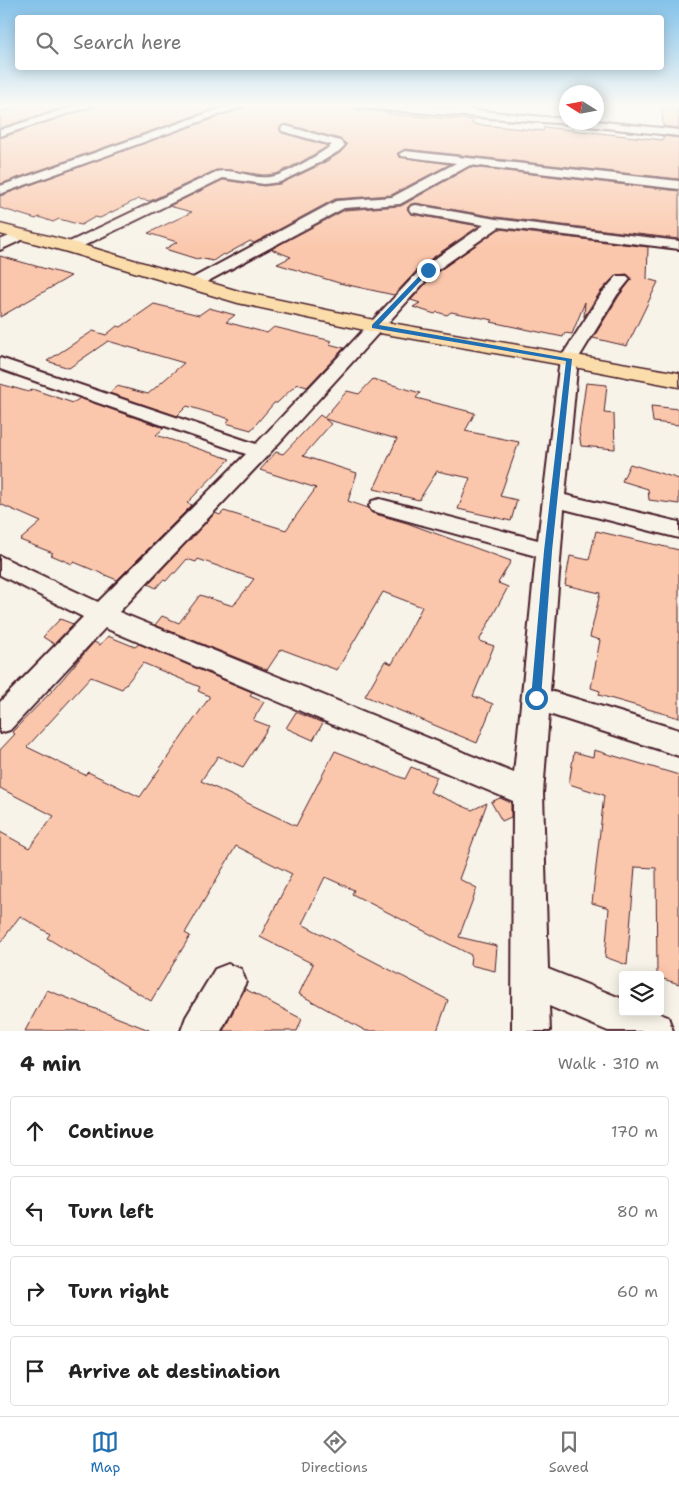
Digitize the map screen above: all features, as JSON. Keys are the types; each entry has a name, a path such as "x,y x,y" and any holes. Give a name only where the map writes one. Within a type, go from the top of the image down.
{"main road":[{"path":"0,229 70,247 238,297 374,326 569,359 679,380"}],"street":[{"path":"0,190 105,153"},
{"path":"70,247 220,174 267,181 279,180 325,153"},
{"path":"405,154 679,185"},
{"path":"194,283 341,204 395,201 467,162"},
{"path":"416,209 496,223 679,246"},
{"path":"0,721 100,615 260,452 374,326 428,270 496,223"},
{"path":"0,246 21,235"},
{"path":"531,1031 528,793 548,551 569,359 610,293 622,279"},
{"path":"0,363 260,452"},
{"path":"554,499 679,530"},
{"path":"380,506 548,551"},
{"path":"0,564 100,615 528,793"},
{"path":"536,698 679,743"},
{"path":"531,980 654,1031"},
{"path":"200,1031 228,982"}],"building":[{"path":"0,153 88,153 0,184"},
{"path":"117,153 316,153 276,174 263,175 216,170 150,201 138,199 100,218 95,217 81,225 59,219 53,222 39,217 36,219 0,208 0,196"},
{"path":"340,153 398,153 397,154 400,157 450,164 391,195 335,199 254,243 250,241 213,261 197,259 165,249 177,242 148,233 192,212 169,206 223,180 264,186 280,184"},
{"path":"443,153 679,153 679,179"},
{"path":"470,167 679,191 679,239 496,217 416,203 411,204 407,208 411,214 479,226 422,265 394,295 339,283 277,264 291,257 271,249 345,210 401,206"},
{"path":"499,229 648,247 647,279 658,282 627,346 593,338 631,280 627,274 616,275 600,292 584,317 585,302 572,334 565,333 563,337 491,322 493,320 451,312 447,315 437,312 435,314 413,307 420,303 411,300 434,274"},
{"path":"0,256 71,276 0,317"},
{"path":"154,304 199,315 209,308 235,315 226,322 267,333 274,327 332,341 329,344 344,348 307,387 297,384 277,403 274,403 251,430 226,423 230,419 187,406 177,416 109,393 117,386 148,394 184,363 108,341 69,368 47,361 93,331 106,335 117,326 121,327"},
{"path":"373,379 420,393 416,398 475,413 465,431 519,442 500,496 517,500 511,521 458,509 470,478 437,471 419,500 374,489 397,439 325,419 331,424 303,456 357,473 348,501 368,508 372,513 407,523 511,561 498,583 508,587 479,641 494,646 473,696 493,704 477,743 365,696 385,661 392,664 422,607 383,592 337,670 281,649 267,670 155,625 162,616 179,623 200,595 233,606 254,579 198,559 196,562 187,559 175,573 166,581 163,580 156,588 148,584 215,513 220,515 224,511 286,530 316,488 260,470 276,452 283,454 320,415 324,418 347,391 359,394"},
{"path":"586,383 607,385 604,413 614,414 615,449 581,446 579,432"},
{"path":"0,384 29,392 32,389 73,403 80,398 164,428 156,435 230,459 187,503 192,505 117,580 74,562 72,564 51,555 53,553 20,540 41,522 0,504"},
{"path":"651,406 679,409 679,425 653,422"},
{"path":"630,464 679,479 679,504 649,500 648,489 622,481"},
{"path":"596,531 679,550 679,718 599,695 600,691 591,688 600,640 590,637 600,593 565,585 570,556 589,560"},
{"path":"60,619 73,624 54,644 43,637"},
{"path":"108,636 135,647 139,644 252,692 250,696 264,702 253,720 269,726 243,767 218,756 201,781 296,826 335,751 405,779 411,767 437,777 430,792 472,810 487,803 459,879 477,888 459,937 497,946 495,971 470,965 471,955 352,894 354,890 325,877 302,924 448,1000 437,1031 366,1031 299,994 313,964 260,937 292,874 236,846 185,933 190,936 151,1001 47,938 50,934 20,916 0,943 0,832 29,848 54,816 0,788 0,750 15,734 12,732 54,689 94,642 100,645","holes":["143,663 200,687 198,691 209,696 209,698 140,797 88,772 85,775 27,747 91,677 122,689"]},
{"path":"296,712 323,723 313,740 286,728"},
{"path":"594,750 679,775 679,984 664,979 664,971 657,971 656,868 635,867 627,965 605,957 609,908 592,903 604,795 569,784 574,752 593,757"},
{"path":"500,798 511,804 511,817 502,821 491,802"},
{"path":"245,989 302,1019 297,1031 223,1031"},
{"path":"47,990 149,1030 149,1031 25,1031"}],"route":[{"path":"428,270 374,326 569,359 548,551 536,698"}]}
